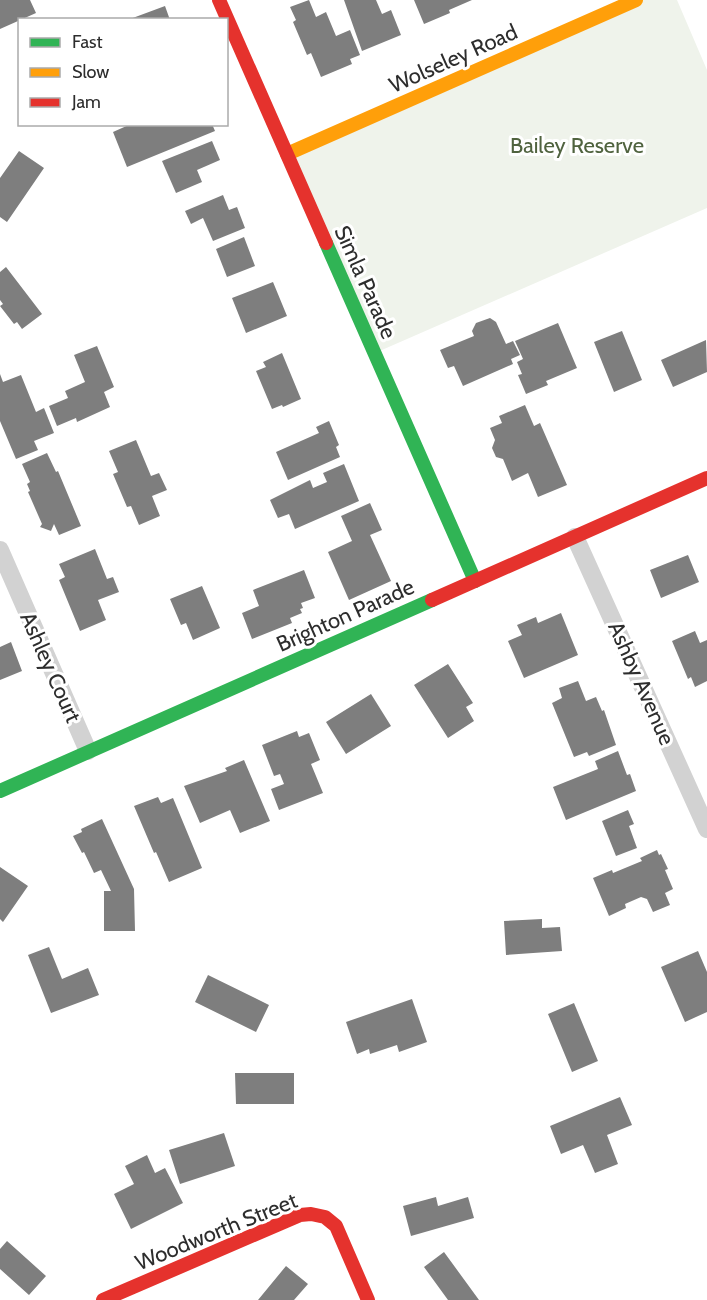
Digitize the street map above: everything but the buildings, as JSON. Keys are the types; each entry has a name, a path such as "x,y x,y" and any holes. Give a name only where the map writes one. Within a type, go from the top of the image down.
{"street":[{"name":"Simla Parade","path":"219,0 227,18"},
{"name":"Wolseley Road","path":"287,154 636,0"},
{"name":"Simla Parade","path":"228,20 475,581"},
{"name":"Brighton Parade","path":"0,791 707,478"},
{"name":"Ashby Avenue","path":"575,537 707,829"},
{"name":"Ashley Court","path":"0,550 88,751"},
{"name":"Woodworth Street","path":"103,1300 300,1215 311,1214 325,1217 336,1226 368,1300"}],"green space":[{"name":"Bailey Reserve","path":"636,0 677,0 707,70 707,208 375,353 287,154"}],"traffic: fast":[{"path":"326,243 475,581"},
{"path":"0,791 432,600"}],"traffic: slow":[{"path":"287,154 636,0"}],"traffic: jam":[{"path":"219,0 227,18"},
{"path":"228,20 326,243"},
{"path":"432,600 707,478"},
{"path":"103,1300 300,1215 311,1214 325,1217 336,1226 368,1300"}]}
